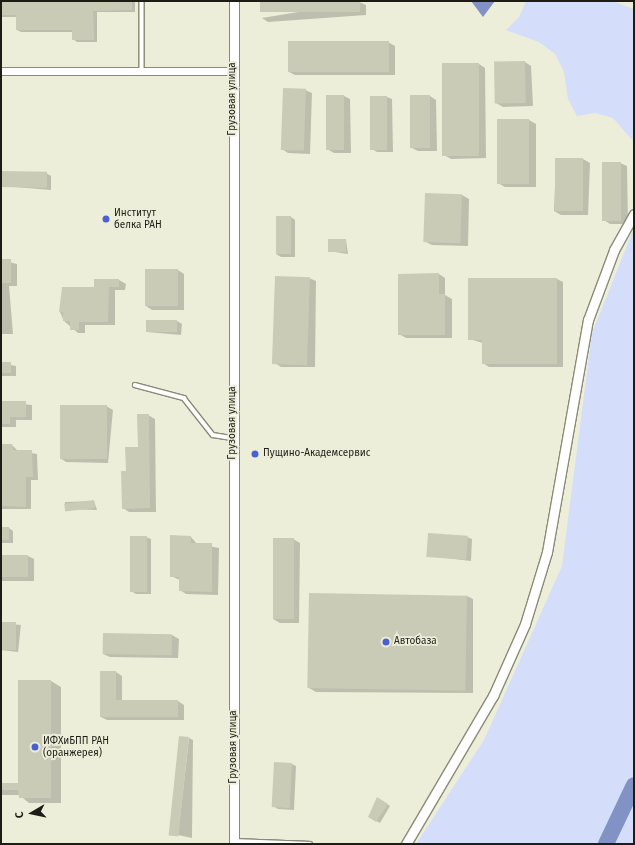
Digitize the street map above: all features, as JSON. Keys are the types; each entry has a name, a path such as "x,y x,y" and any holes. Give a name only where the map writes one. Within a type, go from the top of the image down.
{"street":[{"name":"Грузовая улица","path":"234,1 234,843"},
{"path":"1,72 233,71"},
{"path":"406,844 489,703 525,624 548,552 588,320 614,250 634,214"}],"lane":[{"path":"142,1 142,72"},
{"path":"135,385 184,398 213,435 233,438"},
{"path":"234,843 310,844"}],"shaded area":[{"path":"526,1 612,1 634,9 634,142 613,118 595,113 577,116 568,99 564,72 555,54 539,42 506,30 519,17"},
{"path":"634,228 634,844 416,844 484,740 562,566 592,333"}],"water":[{"path":"471,1 495,1 483,17"}],"building":[{"path":"1,1 132,1 132,10 93,11 94,40 72,40 72,30 16,30 16,15 1,15"},
{"path":"260,1 360,1 360,12 260,12"},
{"path":"288,41 389,41 389,72 288,72"},
{"path":"525,61 526,103 495,104 494,62"},
{"path":"442,63 479,63 479,156 442,156"},
{"path":"283,88 306,89 304,151 281,150"},
{"path":"326,95 344,95 344,150 326,150"},
{"path":"410,95 430,95 430,148 410,148"},
{"path":"370,96 387,96 387,150 370,150"},
{"path":"497,119 529,119 529,184 497,184"},
{"path":"555,158 583,158 583,211 555,211"},
{"path":"602,162 621,162 621,221 602,221"},
{"path":"1,171 47,172 47,188 1,187"},
{"path":"425,193 462,194 460,243 423,242"},
{"path":"276,216 291,216 291,254 276,254"},
{"path":"328,239 346,239 346,252 328,252"},
{"path":"1,259 11,259 11,283 1,283"},
{"path":"145,269 178,269 178,306 145,306"},
{"path":"439,273 439,294 445,294 445,335 398,335 398,274"},
{"path":"275,276 310,277 307,365 272,364"},
{"path":"468,278 557,278 557,364 482,364 482,340 468,340"},
{"path":"94,279 119,279 119,287 109,287 108,322 79,322 79,330 70,330 70,321 63,321 63,312 59,312 62,287 94,287"},
{"path":"146,320 177,320 177,332 146,332"},
{"path":"1,362 11,362 11,373 1,373"},
{"path":"1,401 26,401 26,417 10,417 10,424 1,424"},
{"path":"60,405 107,405 107,459 60,459"},
{"path":"137,414 149,414 150,508 122,509 121,471 126,471 125,447 138,447"},
{"path":"1,444 12,444 13,450 32,450 33,477 26,477 26,507 1,506"},
{"path":"94,500 95,508 65,512 64,504"},
{"path":"1,527 9,527 9,540 1,540"},
{"path":"428,533 468,536 466,560 426,557"},
{"path":"170,535 191,536 191,543 212,543 212,592 179,591 179,577 170,577"},
{"path":"130,536 147,536 147,592 130,592"},
{"path":"273,538 294,538 294,619 273,619"},
{"path":"1,555 28,555 28,577 1,577"},
{"path":"309,593 467,596 465,691 307,688"},
{"path":"1,622 16,622 16,650 1,650"},
{"path":"103,633 172,634 172,655 103,654"},
{"path":"100,671 116,671 116,700 178,700 178,717 100,717"},
{"name":"ИФХиБПП РАН (оранжерея)","path":"18,680 51,680 51,798 19,798 18,790 1,790 1,783 18,783"},
{"path":"179,736 189,737 178,836 169,835"},
{"path":"274,762 292,763 290,808 272,807"},
{"path":"377,797 388,804 376,822 368,817"}],"waterway":[{"path":"606,844 634,785"}],"place":[{"name":"Институт белка РАН","path":"106,219"},
{"name":"Пущино-Академсервис","path":"255,454"},
{"name":"Автобаза","path":"386,642"},
{"name":"ИФХиБПП РАН (оранжерея)","path":"35,747"}]}
